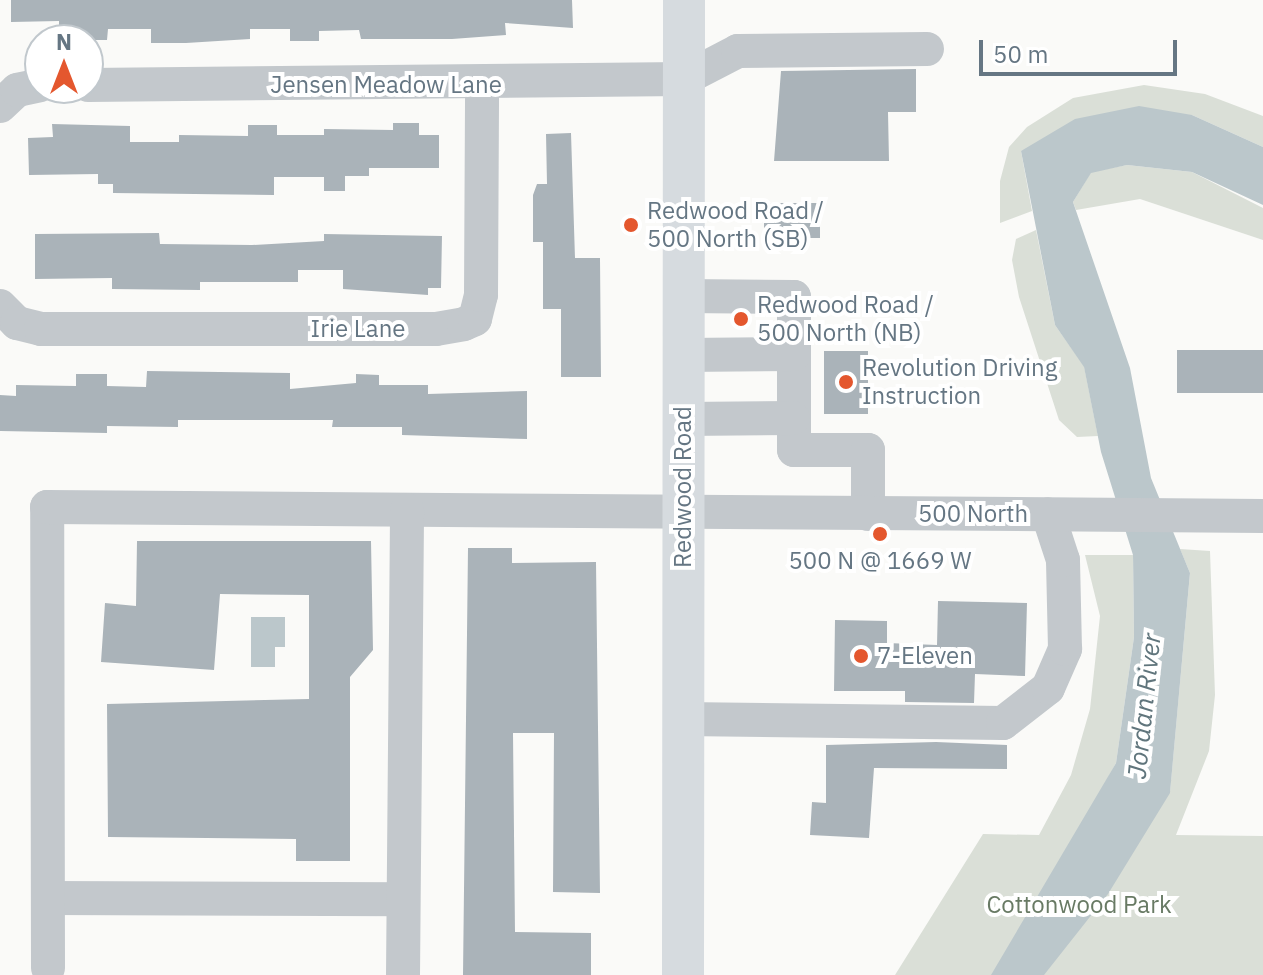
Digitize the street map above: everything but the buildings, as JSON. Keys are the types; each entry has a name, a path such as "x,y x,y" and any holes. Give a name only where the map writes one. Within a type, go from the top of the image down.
{"main road":[{"name":"Redwood Road","path":"683,975 684,0"}],"street":[{"path":"684,79 738,51 927,49"},
{"name":"Jensen Meadow Lane","path":"104,85 482,85 684,79"},
{"name":"Irie Lane","path":"4,311 41,329 436,329 475,319 481,295 482,85"},
{"path":"0,106 17,90 24,88"},
{"path":"684,296 794,297 794,450 868,450 868,514"},
{"path":"684,355 794,354"},
{"path":"684,419 793,418"},
{"name":"500 North","path":"48,898 47,507 1263,516"},
{"path":"403,975 407,510"},
{"path":"683,719 1003,723 1048,688 1065,649 1062,514"},
{"path":"48,968 48,898 403,899"}],"green space":[{"path":"1144,85 1205,94 1263,116 1263,147 1192,115 1021,151 1032,211 1000,223 1000,181 1009,147 1027,127 1073,98"},
{"path":"1127,165 1192,172 1263,208 1263,240 1140,199 1076,210 1073,202 1091,172"},
{"path":"1036,230 1055,325 1084,366 1098,436 1077,437 1059,420 1019,297 1012,260 1016,239"},
{"name":"Cottonwood Park","path":"1180,549 1210,551 1215,695 1209,751 1176,835 1263,836 1263,975 895,975 983,834 1039,835 1071,775 1090,709 1100,616 1085,555 1133,555 1134,637 1116,763 1077,834 1170,792 1190,573"}],"water":[{"name":"Jordan River","path":"1139,106 1192,115 1263,147 1263,205 1192,172 1127,165 1091,173 1073,202 1130,368 1151,478 1190,573 1170,793 1108,894 1044,975 991,975 1116,763 1134,637 1133,555 1101,452 1084,367 1055,325 1021,151 1075,119"},
{"path":"251,617 285,617 285,647 275,647 275,667 251,667"}],"place":[{"name":"Redwood Road / 500 North (SB)","path":"631,225"},
{"name":"Redwood Road / 500 North (NB)","path":"741,319"},
{"name":"Revolution Driving Instruction","path":"846,382"},
{"name":"500 N @ 1669 W","path":"880,534"},
{"name":"7-Eleven","path":"861,656"}]}
